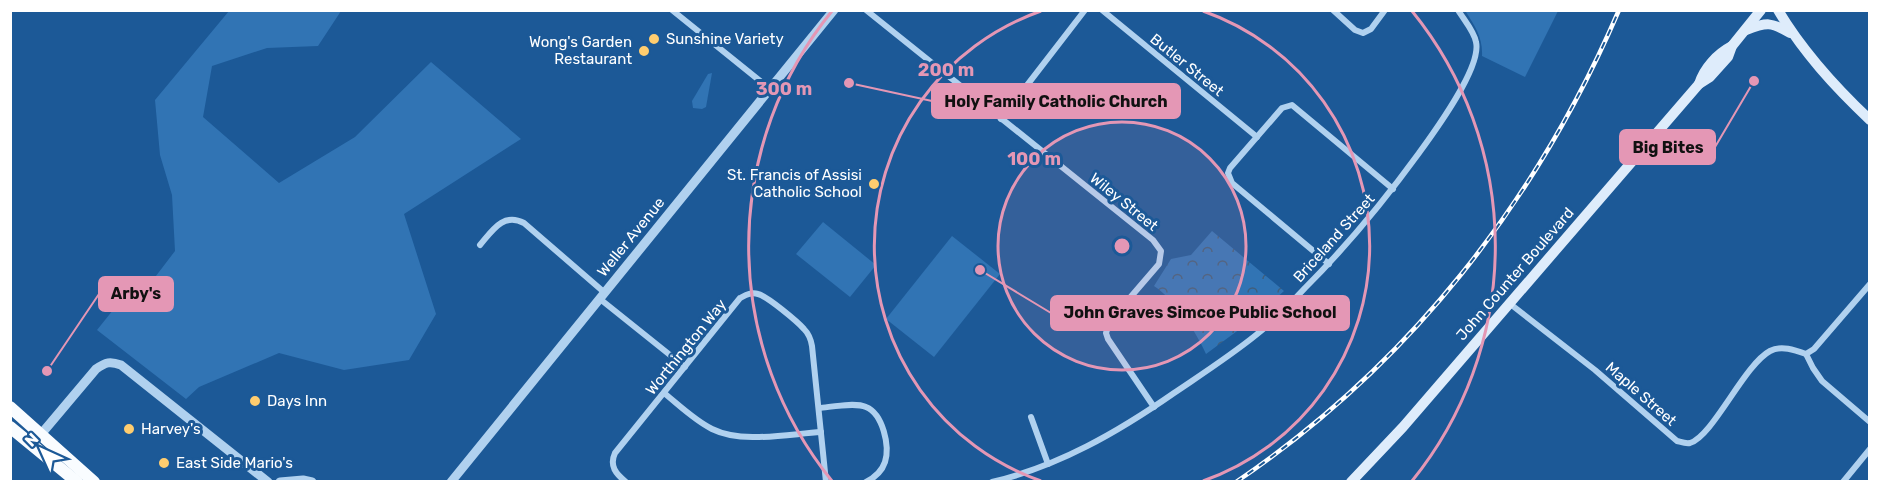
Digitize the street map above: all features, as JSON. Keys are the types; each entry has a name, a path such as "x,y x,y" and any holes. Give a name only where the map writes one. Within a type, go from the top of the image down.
{"main road":[{"name":"John Counter Boulevard","path":"1352,482 1699,84 1702,73 1722,51 1732,46 1761,10"},
{"path":"1778,10 1793,35 1824,74 1869,120"},
{"path":"1745,31 1760,24 1773,23 1793,35"},
{"path":"10,407 94,482"},
{"path":"10,426 77,482"}],"street":[{"path":"672,10 770,89"},
{"name":"Weller Avenue","path":"451,482 834,10"},
{"name":"Wiley Street","path":"867,10 1153,240 1161,251 1159,264 1110,321 1106,333 1154,407"},
{"path":"1001,119 1086,10"},
{"name":"Butler Street","path":"1102,10 1257,137"},
{"path":"1333,10 1355,30 1363,33 1371,29 1385,10"},
{"name":"Briceland Street","path":"992,482 1048,464 1107,436 1154,407 1257,334 1329,264 1393,189 1434,132 1471,71 1477,56 1476,41 1458,10"},
{"path":"1329,264 1229,179 1230,168 1282,108 1292,105 1393,189"},
{"path":"480,245 503,221 510,219 524,223 685,367"},
{"path":"1869,284 1814,349 1806,354 1822,381 1869,422"},
{"name":"Worthington Way","path":"626,482 614,469 615,453 740,298 748,293 758,293 804,329 810,337 826,482"},
{"name":"Maple Street","path":"1509,303 1595,370 1677,441 1688,444 1697,440 1706,430 1745,378 1771,350 1786,348 1806,354"},
{"path":"32,445 96,369 106,362 114,363 121,365 268,482"},
{"path":"664,393 701,423 724,434 747,437 821,432"},
{"path":"819,408 861,405 873,411 881,421 886,455 885,464 872,479 866,482"},
{"path":"1031,417 1048,464"},
{"path":"1843,482 1869,449"},
{"path":"280,482 303,480 312,482"}],"green space":[{"path":"1467,10 1558,11 1525,77 1482,56 1480,38"},
{"path":"229,11 341,11 318,46 267,48 212,66 203,117 279,183 355,137 431,62 521,139 404,214 436,314 409,360 344,370 279,353 199,387 186,399 97,330 121,300 146,289 175,251 172,195 160,155 155,100"},
{"path":"712,73 706,107 693,108 692,101 708,74"},
{"path":"823,222 876,265 850,297 796,254"},
{"path":"1212,231 1284,291 1248,323 1206,354 1184,317 1170,299 1154,286 1171,259 1191,255"},
{"path":"952,236 1000,274 934,357 886,319"}],"railway":[{"path":"1236,482 1299,436 1357,386 1412,332 1462,274 1507,212 1549,148 1586,80 1619,10"}],"place":[{"name":"Sunshine Variety","path":"654,39"},
{"name":"Wong's Garden Restaurant","path":"644,51"},
{"name":"Big Bites","path":"1754,81"},
{"name":"Holy Family Catholic Church","path":"849,83"},
{"name":"St. Francis of Assisi Catholic School","path":"874,184"},
{"name":"John Graves Simcoe Public School","path":"980,270"},
{"name":"Arby's","path":"47,371"},
{"name":"Days Inn","path":"255,401"},
{"name":"Harvey's","path":"129,429"},
{"name":"East Side Mario's","path":"164,463"}]}
